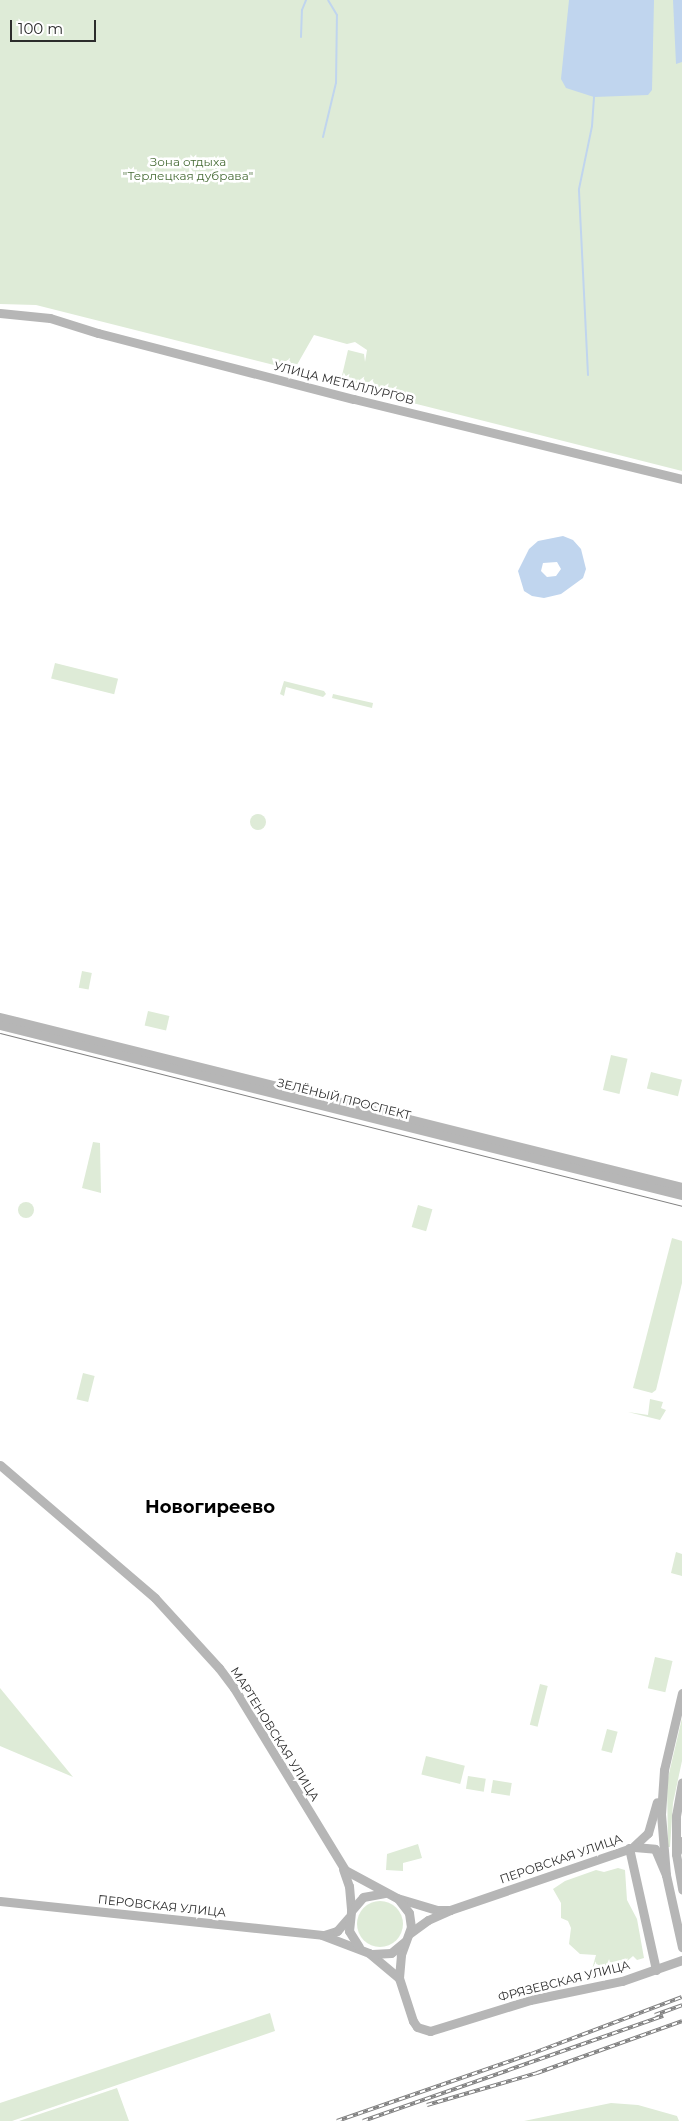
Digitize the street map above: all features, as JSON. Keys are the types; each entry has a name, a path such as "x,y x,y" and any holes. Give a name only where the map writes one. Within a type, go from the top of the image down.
{"main road":[{"name":"УЛИЦА МЕТАЛЛУРГОВ","path":"0,313 50,318 98,334 682,479"},
{"name":"ЗЕЛЁНЫЙ ПРОСПЕКТ","path":"0,1017 682,1187"},
{"name":"ЗЕЛЁНЫЙ ПРОСПЕКТ","path":"0,1025 682,1196"},
{"name":"МАРТЕНОВСКАЯ УЛИЦА","path":"0,1465 148,1591 219,1668 239,1695 341,1864"},
{"path":"656,1970 629,1848 640,1842 651,1828 682,1693"},
{"path":"664,1770 661,1814 666,1875 682,1947"},
{"path":"682,1783 676,1822 676,1854 682,1889"},
{"path":"676,1854 682,1841"},
{"name":"ПЕРОВСКАЯ УЛИЦА","path":"408,1936 428,1920 450,1910 629,1848 655,1849 666,1875"},
{"path":"341,1864 350,1874 394,1896 436,1910 450,1910"},
{"path":"341,1864 349,1886 351,1937 399,1978"},
{"path":"322,1935 337,1931 369,1894 394,1896 409,1913 408,1936 399,1962 399,1978"},
{"name":"ПЕРОВСКАЯ УЛИЦА","path":"0,1901 322,1935 366,1951"},
{"path":"366,1951 391,1953 408,1936"},
{"name":"ФРЯЗЕВСКАЯ УЛИЦА","path":"399,1978 413,2021 423,2030 439,2030 530,2000 609,1984 682,1960"}],"green space":[{"name":"Зона отдыха \"Терлецкая дубрава\"","path":"0,0 682,0 682,471 365,391 358,385 355,389 340,384 348,350 364,354 365,362 367,350 355,342 347,344 314,335 294,370 36,305 0,304"},
{"path":"55,663 118,679 114,694 51,679"},
{"path":"284,681 324,691 326,694 323,697 286,687 284,696 280,694"},
{"path":"333,694 373,703 372,708 332,698"},
{"path":"255,814 261,814 266,819 264,828 255,830 250,825 250,819"},
{"path":"82,971 92,973 89,990 79,988"},
{"path":"148,1011 169,1016 166,1031 145,1026"},
{"path":"611,1055 628,1059 619,1094 603,1090"},
{"path":"651,1072 682,1080 678,1096 647,1088"},
{"path":"93,1142 100,1143 101,1193 82,1188"},
{"path":"26,1202 34,1210 26,1218 18,1210"},
{"path":"418,1205 432,1209 426,1231 412,1227"},
{"path":"672,1238 682,1241 682,1283 656,1390 652,1393 633,1388"},
{"path":"83,1373 95,1376 88,1402 76,1399"},
{"path":"650,1399 663,1402 661,1408 666,1410 660,1420 628,1412 648,1415"},
{"path":"676,1552 682,1554 682,1576 671,1573"},
{"path":"655,1657 673,1661 665,1692 648,1688"},
{"path":"540,1684 548,1686 538,1727 530,1725"},
{"path":"0,1688 73,1777 0,1746"},
{"path":"682,1718 682,1761 673,1803 670,1847 668,1847 667,1782"},
{"path":"607,1729 618,1732 612,1753 601,1750"},
{"path":"426,1756 465,1766 460,1784 421,1774"},
{"path":"468,1776 486,1779 484,1792 466,1789"},
{"path":"493,1780 512,1783 510,1796 491,1793"},
{"path":"418,1844 422,1858 403,1863 403,1871 386,1870 387,1854"},
{"path":"618,1868 625,1870 627,1900 637,1919 644,1958 637,1960 633,1956 625,1963 610,1965 598,1975 592,1969 596,1955 580,1954 569,1944 571,1928 568,1921 561,1918 561,1903 553,1889 565,1881 596,1870 604,1872"},
{"path":"380,1901 393,1905 399,1911 403,1924 399,1937 393,1943 380,1947 367,1943 361,1937 357,1924 361,1911 367,1905"},
{"path":"270,2013 275,2031 12,2121 0,2121 0,2103"},
{"path":"117,2088 129,2121 19,2121"},
{"path":"611,2103 638,2105 677,2116 679,2121 524,2121"}],"water":[{"path":"569,0 654,0 652,90 648,95 594,97 566,88 561,79"},
{"path":"673,0 682,0 682,62 676,64"},
{"path":"563,536 573,540 581,549 586,569 583,578 561,594 544,598 532,596 524,591 518,571 529,549 538,541","holes":["557,562 561,569 556,576 547,577 541,571 543,563"]}],"waterway":[{"path":"301,37 302,10 306,0"},
{"path":"323,137 336,83 337,15 328,0"},
{"path":"588,375 579,189 592,126 594,97"}],"tram line":[{"path":"0,1033 682,1206"}],"railway":[{"path":"337,2121 531,2054 682,1997"},
{"path":"655,2015 682,2005"},
{"path":"363,2121 663,2016"},
{"path":"427,2105 537,2073 682,2021"}],"district":[{"name":"Новогиреево","path":"210,1507"}]}
